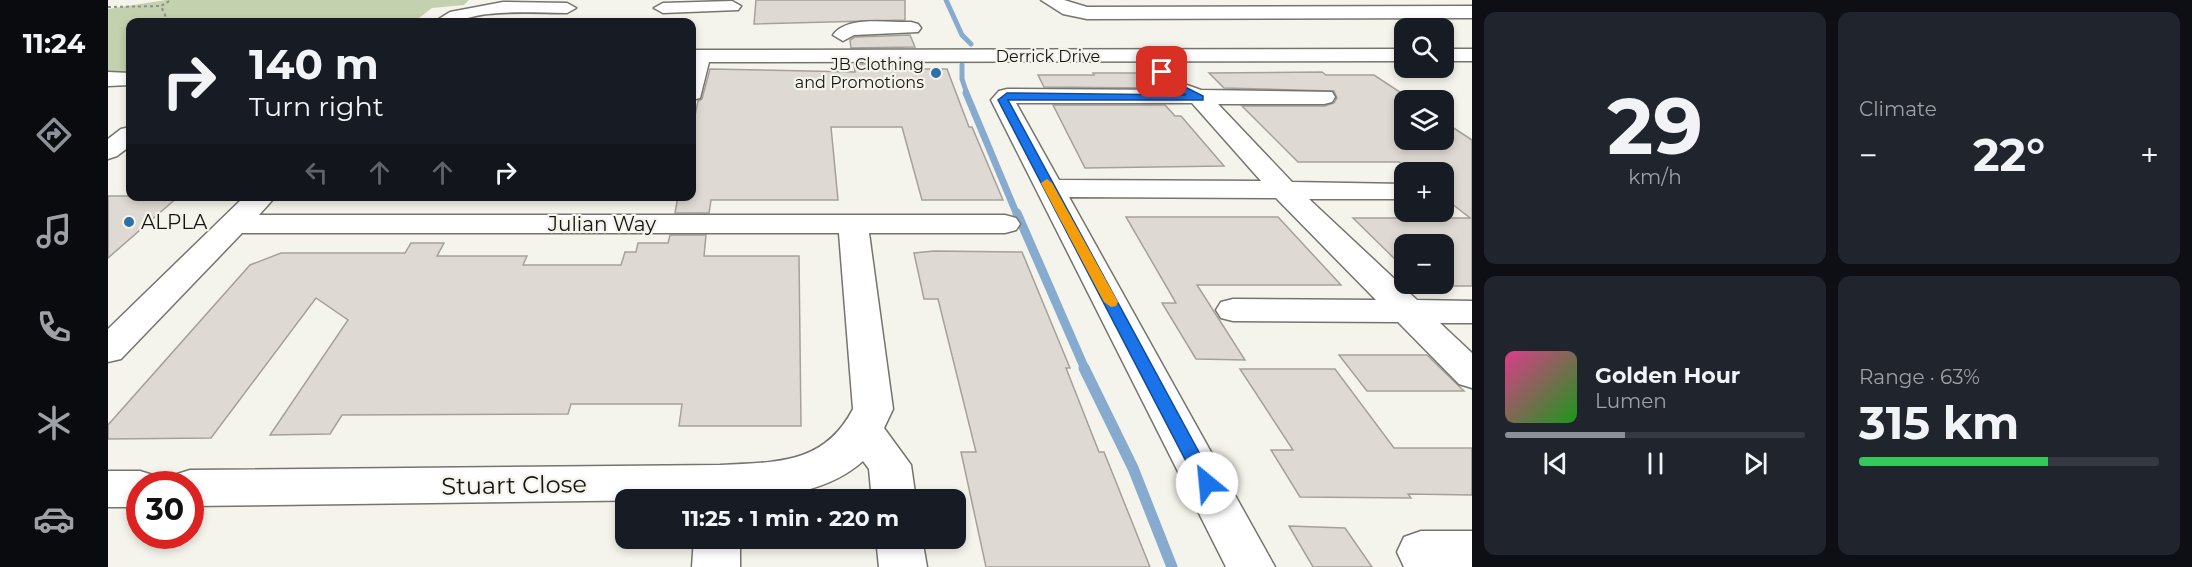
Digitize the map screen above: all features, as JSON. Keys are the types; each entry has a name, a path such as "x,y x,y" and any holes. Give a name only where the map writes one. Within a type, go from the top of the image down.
{"street":[{"path":"1186,0 1201,13"},
{"path":"1345,0 1366,12 1394,33"},
{"path":"1055,4 1087,13 1472,12"},
{"path":"452,18 481,10 567,8"},
{"path":"905,9 920,57"},
{"path":"662,15 682,18"},
{"path":"696,20 729,25"},
{"name":"Derrick Drive","path":"696,56 729,25 920,57 1157,56 1394,38"},
{"path":"820,35 912,32"},
{"path":"1157,56 1198,86 1200,98 1284,190 1472,375"},
{"path":"1251,567 1003,100 1004,97 1324,97"},
{"path":"108,151 126,137"},
{"path":"1050,188 1394,191"},
{"path":"108,350 257,201"},
{"name":"Julian Way","path":"236,224 1005,224"},
{"name":"Stuart Close","path":"730,489 786,479 813,471 842,455 864,432 873,408 853,224"},
{"path":"1233,310 1472,312"},
{"path":"864,432 890,465 893,489"},
{"path":"108,489 126,489"},
{"name":"Stuart Close","path":"204,489 615,491"},
{"path":"716,567 717,549"},
{"path":"901,549 903,567"},
{"path":"1421,552 1472,552"}],"path":[{"path":"108,7 160,6 171,0"},
{"path":"160,6 166,18"}],"green space":[{"path":"166,0 469,0 464,5 432,8 419,18 126,18 126,75 108,75 108,9"}],"building":[{"path":"756,0 905,0 905,20 754,24"},
{"path":"910,35 915,47 851,48 850,40 855,37"},
{"path":"854,64 921,64 922,69 947,69 969,127 972,127 1003,200 922,200 902,127 831,127 838,200 711,200 709,213 675,213 677,201 696,201 696,111 698,101 702,99 710,69 855,72"},
{"path":"1322,72 1326,75 1374,75 1397,90 1394,90 1394,150 1454,150 1454,128 1472,140 1472,286 1454,286 1454,234 1394,234 1394,258 1353,218 1394,218 1394,222 1454,222 1454,218 1470,218 1454,206 1454,162 1298,162 1242,106 1325,106 1334,103 1337,98 1334,91 1224,88 1209,73"},
{"path":"1093,73 1138,73 1150,88 1044,87 1038,75 1094,75"},
{"path":"1053,105 1165,105 1175,116 1181,116 1224,166 1085,168"},
{"name":"ALPLA","path":"108,196 126,196 126,201 173,201 108,258"},
{"path":"1126,217 1278,217 1341,285 1197,285 1245,360 1196,359 1162,303 1176,303"},
{"path":"670,235 706,235 704,256 799,256 801,426 679,426 682,404 571,404 568,414 342,415 330,434 270,435 348,320 316,298 211,438 108,439 108,425 250,265 281,253 405,253 411,243 444,243 437,256 527,256 523,265 621,265 625,252 636,252 638,243 668,243"},
{"path":"934,251 1022,252 1070,368 1066,368 1099,452 1104,452 1150,567 986,567 961,452 976,452 938,299 924,299 914,253"},
{"path":"1339,355 1427,355 1464,391 1367,391"},
{"path":"1240,369 1335,369 1394,448 1472,448 1472,495 1408,494 1411,498 1300,497 1271,450 1293,450"},
{"path":"1289,526 1345,528 1372,567 1313,567"}],"waterway":[{"path":"946,0 962,35 971,44"},
{"path":"962,65 962,79 967,94"},
{"path":"966,93 1017,215"},
{"path":"1017,213 1085,369"},
{"path":"1084,368 1133,468 1172,567"}],"slow traffic":[{"path":"1047,183 1111,302"}],"place":[{"name":"JB Clothing and Promotions","path":"936,73"},
{"name":"ALPLA","path":"129,222"}],"route":[{"path":"1162,72 1177,87 1200,98 1007,96 1003,100 1207,483"}]}
